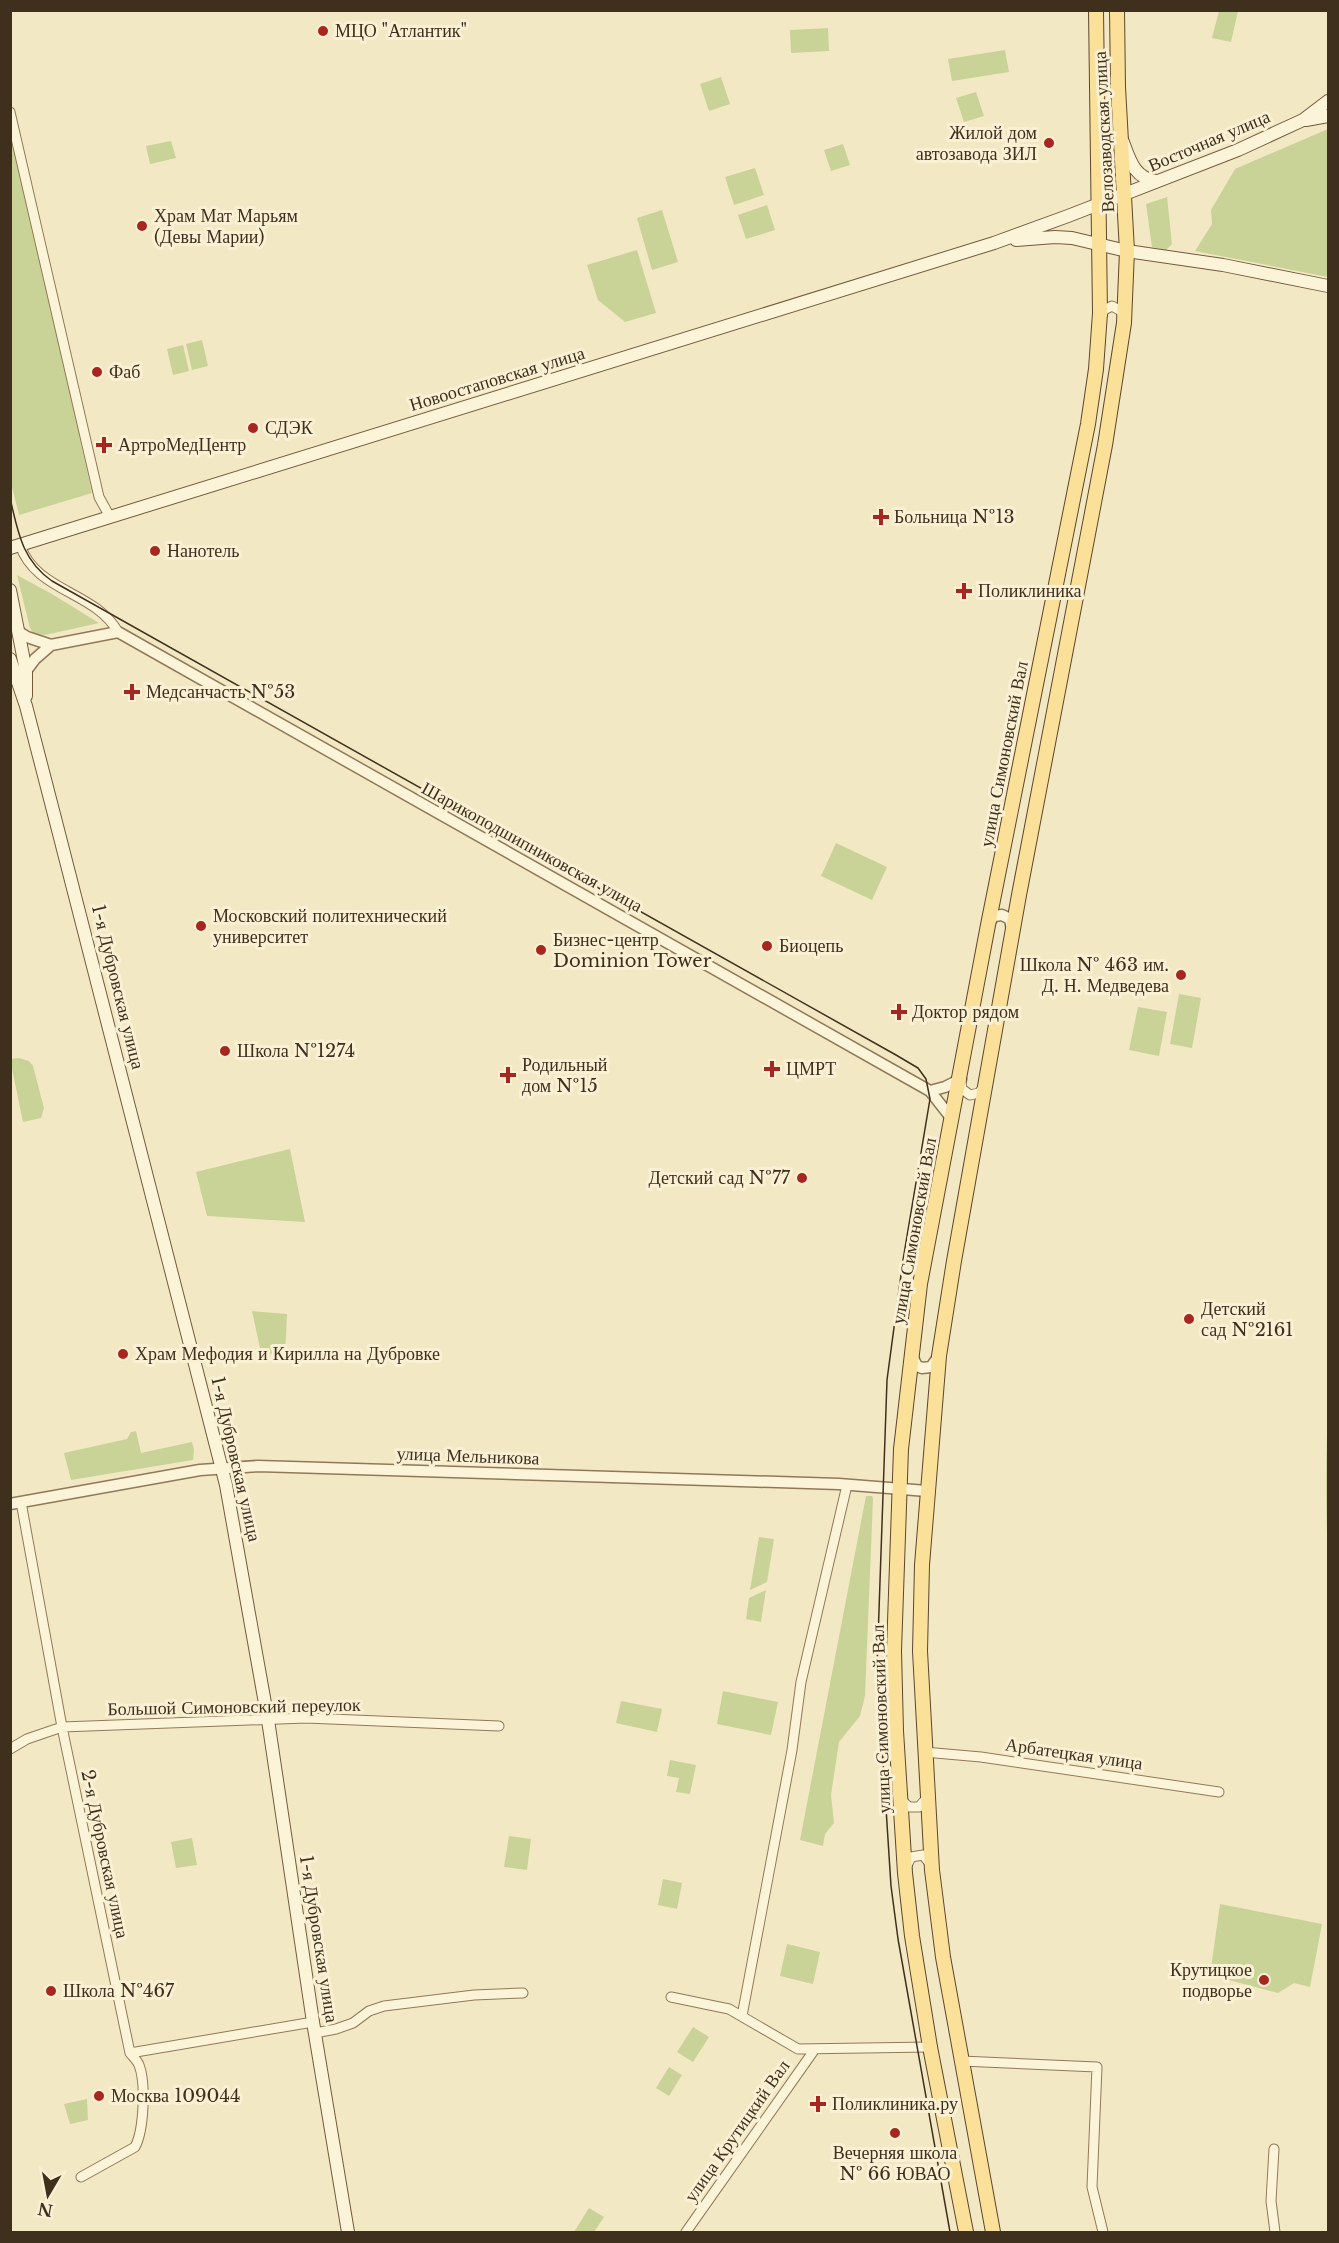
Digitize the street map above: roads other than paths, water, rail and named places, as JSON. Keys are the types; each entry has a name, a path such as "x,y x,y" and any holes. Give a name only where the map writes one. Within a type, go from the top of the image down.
{"main road":[{"name":"Велозаводская улица","path":"1096,10 1099,244"},
{"name":"Велозаводская улица","path":"1118,10 1127,251"},
{"name":"Восточная улица","path":"1098,204 1238,150 1303,120 1329,101"},
{"path":"1303,120 1329,116"},
{"path":"1121,135 1131,163 1137,172 1157,181"},
{"name":"Новоостаповская улица","path":"15,547 994,243 1098,204"},
{"name":"Новоостаповская улица","path":"994,243 1055,237 1072,238 1127,251 1223,265 1329,286"},
{"name":"улица Симоновский Вал","path":"966,2232 930,2047 912,1936 905,1873 894,1651 899,1490 920,1284 961,1079 988,925 1088,423 1100,320 1099,244"},
{"path":"993,2232 943,1957 932,1870 920,1651 927,1491 939,1356 1012,930 1105,445 1124,323 1127,251"},
{"name":"1-я Дубровская улица","path":"10,590 26,671 26,706"},
{"name":"1-я Дубровская улица","path":"10,659 26,706 222,1468 268,1720 314,2027 348,2232"}],"street":[{"path":"10,112 99,498 110,517"},
{"path":"1100,320 1104,310 1112,306 1121,311 1124,323"},
{"name":"Шарикоподшипниковская улица","path":"15,547 35,571 49,582 100,611 113,623 118,632 930,1091"},
{"path":"19,632 51,645 118,632"},
{"path":"26,671 35,659 51,645"},
{"path":"988,925 994,916 1002,915 1010,919 1012,930"},
{"path":"952,1119 930,1091 961,1079 962,1089 970,1095 979,1093 985,1084"},
{"path":"912,1353 914,1361 922,1368 931,1367 939,1356"},
{"name":"улица Мельникова","path":"16,1503 104,1486 222,1468 258,1466 847,1485 927,1491"},
{"path":"742,2016 790,1759 801,1682 847,1485"},
{"name":"2-я Дубровская улица","path":"16,1503 130,2053 139,2063 143,2080 140,2138 135,2147 81,2177"},
{"name":"Большой Симоновский переулок","path":"10,1749 27,1739 62,1727 306,1718 499,1726"},
{"name":"Арбатецкая улица","path":"924,1752 981,1757 1219,1792"},
{"path":"900,1794 901,1801 914,1808 923,1804 927,1793"},
{"path":"905,1873 908,1861 917,1855 927,1858 932,1870"},
{"path":"130,2053 314,2027 344,2026 384,2006 474,1995 523,1993"},
{"path":"671,1997 729,2009 798,2049 930,2047"},
{"name":"улица Крутицкий Вал","path":"686,2232 815,2049"},
{"path":"961,2061 1097,2067 1092,2187 1103,2232"},
{"path":"1274,2149 1271,2201 1275,2232"}],"tram line":[{"path":"10,498 19,534 28,554 34,564 52,581 896,1055 918,1068 926,1079 930,1099 903,1260 887,1380 877,1668 891,1886 898,1939 950,2232"}],"place":[{"name":"МЦО \"Атлантик\"","path":"323,31"},
{"name":"Жилой дом автозавода ЗИЛ","path":"1049,143"},
{"name":"Храм Мат Марьям (Девы Марии)","path":"142,226"},
{"name":"Фаб","path":"97,372"},
{"name":"СДЭК","path":"253,428"},
{"name":"АртроМедЦентр","path":"104,445"},
{"name":"Больница №13","path":"881,517"},
{"name":"Нанотель","path":"155,551"},
{"name":"Поликлиника","path":"964,591"},
{"name":"Медсанчасть №53","path":"132,692"},
{"name":"Московский политехнический университет","path":"201,926"},
{"name":"Биоцепь","path":"767,946"},
{"name":"Бизнес-центр Dominion Tower","path":"541,950"},
{"name":"Школа № 463 им. Д. Н. Медведева","path":"1181,975"},
{"name":"Доктор рядом","path":"899,1012"},
{"name":"Школа №1274","path":"225,1051"},
{"name":"ЦМРТ","path":"772,1069"},
{"name":"Родильный дом №15","path":"508,1075"},
{"name":"Детский сад №77","path":"802,1178"},
{"name":"Детский сад №2161","path":"1189,1319"},
{"name":"Храм Мефодия и Кирилла на Дубровке","path":"123,1354"},
{"name":"Крутицкое подворье","path":"1264,1980"},
{"name":"Школа №467","path":"51,1991"},
{"name":"Москва 109044","path":"99,2096"},
{"name":"Поликлиника.ру","path":"818,2104"},
{"name":"Вечерняя школа № 66 ЮВАО","path":"895,2133"}]}
